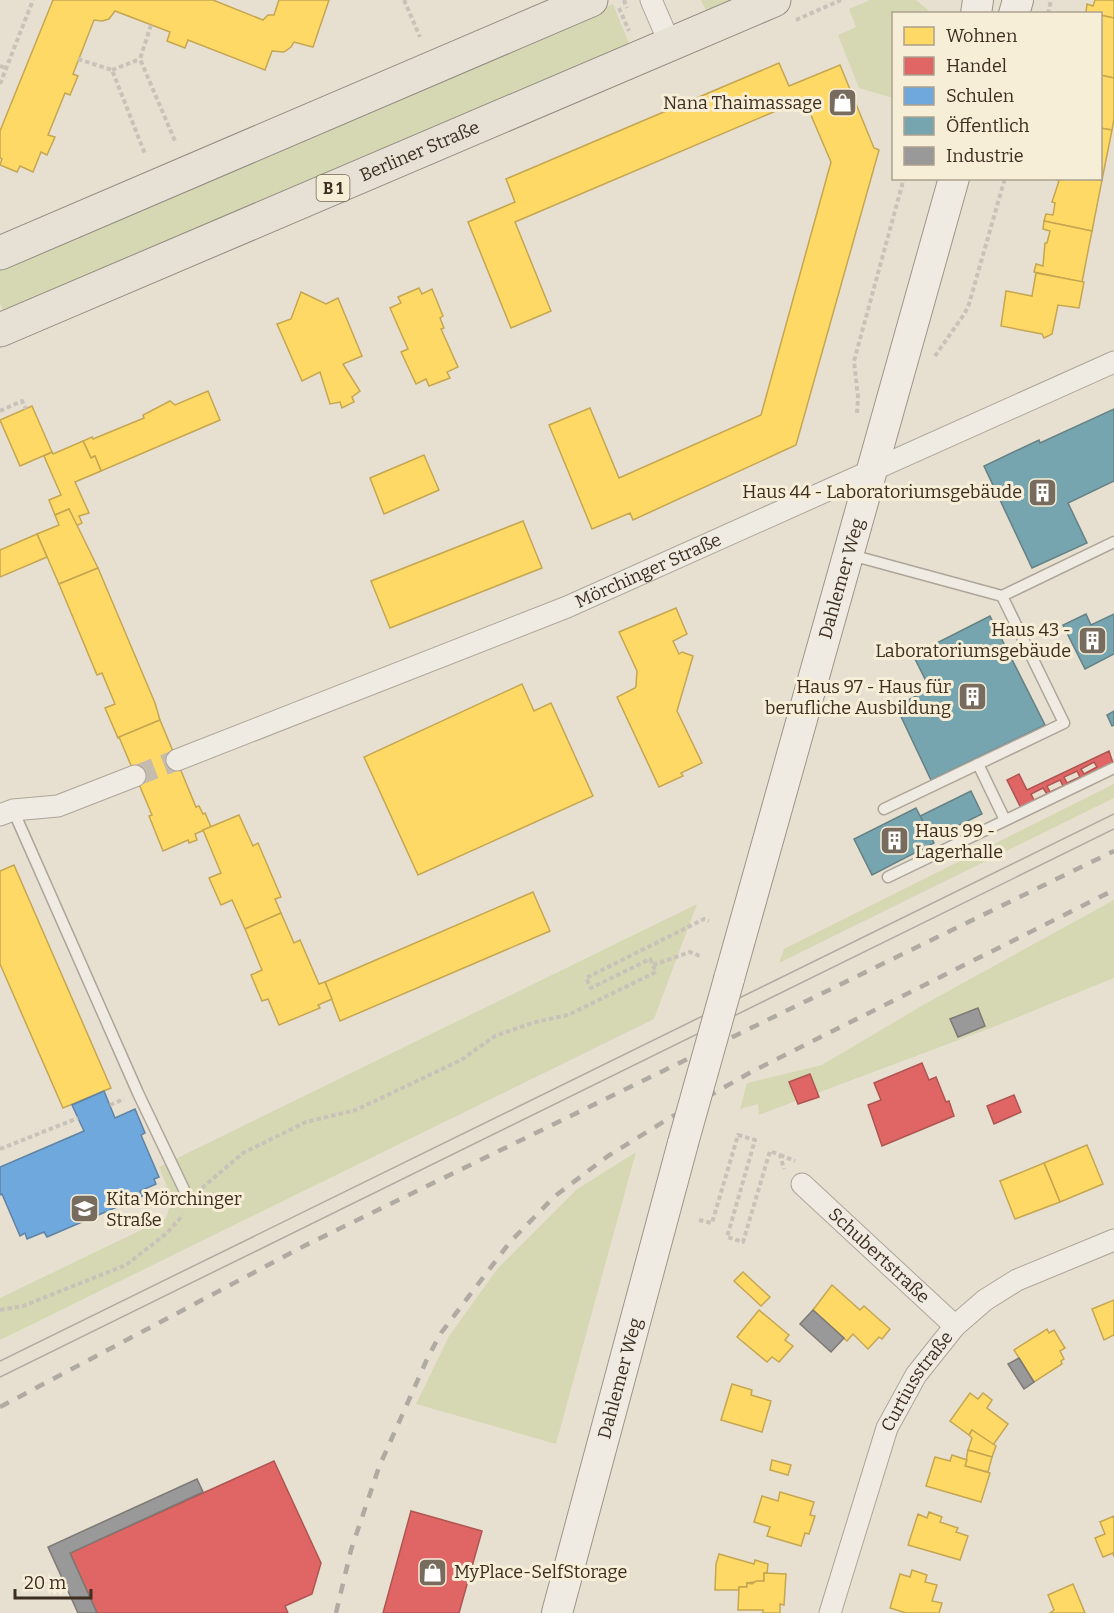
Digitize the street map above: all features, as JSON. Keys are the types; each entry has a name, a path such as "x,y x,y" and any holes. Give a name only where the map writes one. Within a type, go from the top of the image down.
{"main road":[{"name":"Berliner Straße","path":"0,330 774,0"},
{"path":"0,253 604,1"},
{"name":"Dahlemer Weg","path":"557,1613 683,1143 953,180"}],"street":[{"path":"651,0 670,44"},
{"name":"Mörchinger Straße","path":"177,760 567,607 1114,362"},
{"path":"7,812 58,806 135,776"},
{"name":"Schubertstraße","path":"802,1184 955,1326"},
{"name":"Curtiusstraße","path":"830,1613 887,1428 916,1375 955,1326 985,1300 1017,1280 1114,1240"}],"lane":[{"path":"848,555 1002,596 1114,542"},
{"path":"884,809 1064,723 1002,596"},
{"path":"978,764 1005,820"},
{"path":"888,877 1114,768"},
{"path":"7,812 189,1200"}],"path":[{"path":"0,84 33,0"},
{"path":"404,0 420,37"},
{"path":"604,1 631,35"},
{"path":"151,25 140,59 176,141"},
{"path":"78,59 112,70 140,59"},
{"path":"0,66 6,68"},
{"path":"112,70 145,154"},
{"path":"855,420 858,397 854,361 903,180"},
{"path":"933,359 969,304 1004,180"},
{"path":"0,411 22,401 26,409"},
{"path":"0,1310 23,1306 126,1265 168,1233 183,1216 189,1200 243,1153 306,1122 356,1110 461,1060 495,1036 535,1022 568,1015 595,1003 656,972 650,959 591,988 586,978 704,919 709,921"},
{"path":"653,965 690,952 699,956"},
{"path":"0,1149 78,1118"},
{"path":"699,1220 712,1223 738,1135 755,1140 727,1237 743,1242 770,1151 780,1155 788,1181 802,1184"}],"green space":[{"path":"701,0 744,0 708,15"},
{"path":"870,0 916,0 928,10 927,12 892,12 892,98 859,88 838,35 856,27 849,9"},
{"path":"613,4 631,48 5,316 0,303 0,266"},
{"path":"1114,784 1114,798 779,963 784,949"},
{"path":"1114,900 1114,978 996,1026 759,1115 758,1104 740,1109 747,1083 822,1065 923,1005"},
{"path":"697,904 654,1019 0,1340 0,1298 166,1218 172,1199 159,1167"},
{"path":"636,1152 556,1444 416,1404 449,1336 498,1268 576,1190"}],"building: Wohnen":[{"path":"53,0 213,0 263,20 268,15 274,15 279,0 329,0 313,47 294,42 284,52 272,51 265,70 188,40 185,48 167,41 170,32 115,11 109,19 94,20 73,74 78,76 70,95 65,93 48,135 55,137 47,155 41,152 33,172 20,166 17,172 0,165 2,159 0,158 0,131"},
{"path":"1095,0 1114,0 1114,18 1102,15 1102,12 1086,12 1087,4 1093,6"},
{"path":"1102,15 1114,18 1114,78 1102,75"},
{"path":"779,63 789,86 840,65 874,148 879,150 796,445 633,520 630,513 592,529 549,425 590,408 619,478 761,415 831,162 804,99 515,222 551,311 511,328 468,222 515,202 506,179"},
{"path":"1102,75 1114,78 1112,130 1102,128"},
{"path":"1102,128 1112,130 1102,180"},
{"path":"1057,180 1102,180 1092,231 1044,221 1046,214 1053,215 1055,203 1052,202 1059,181"},
{"path":"1044,221 1092,231 1082,282 1034,272 1036,264 1043,266 1045,243 1047,243 1050,231 1043,229"},
{"path":"1036,273 1084,282 1079,308 1058,305 1052,334 1044,338 1042,334 1001,326 1006,291 1032,296"},
{"path":"419,288 422,294 432,289 443,316 440,318 444,328 441,329 458,367 447,372 450,378 429,386 426,379 416,384 401,352 408,349 390,308 401,303 398,297"},
{"path":"301,292 326,304 338,298 362,356 343,364 360,391 352,397 354,402 342,408 340,402 330,404 320,372 302,381 277,324 291,319"},
{"path":"208,391 220,420 101,471 95,456 91,458 83,441 144,418 143,415 170,401 175,405"},
{"path":"32,406 52,452 20,466 0,420"},
{"path":"83,441 91,458 95,456 101,471 75,482 89,513 79,516 82,523 76,526 69,509 55,515 49,500 61,495 44,456"},
{"path":"424,455 439,490 384,514 370,478"},
{"path":"69,509 98,568 59,584 37,534 59,525 55,515"},
{"path":"523,521 542,568 390,628 371,581"},
{"path":"37,534 47,557 0,577 0,550"},
{"path":"98,568 160,720 118,738 105,708 115,704 102,673 97,675 59,584"},
{"path":"676,608 687,634 673,641 679,654 682,652 693,656 677,711 702,763 681,773 683,776 659,787 617,697 635,688 637,671 619,632"},
{"path":"522,684 534,711 551,703 593,796 418,875 364,757"},
{"path":"160,720 196,807 199,806 203,814 205,813 211,827 195,834 197,840 189,843 188,840 163,851 149,816 152,815 119,737"},
{"path":"239,815 253,846 258,843 281,897 275,899 281,913 245,929 232,900 221,905 209,878 221,873 203,830"},
{"path":"14,865 111,1088 63,1108 0,964 0,871"},
{"path":"533,892 550,931 340,1021 325,982"},
{"path":"281,913 294,943 300,940 319,984 325,982 332,999 318,1005 320,1008 279,1025 268,999 262,1001 251,975 262,970 245,929"},
{"path":"1087,1145 1103,1184 1060,1202 1044,1163"},
{"path":"1044,1163 1060,1202 1015,1219 1000,1181"},
{"path":"743,1272 770,1297 761,1306 734,1281"},
{"path":"832,1285 860,1310 864,1306 890,1329 882,1339 879,1337 868,1349 853,1334 847,1341 813,1310"},
{"path":"1114,1300 1114,1335 1104,1340 1092,1309"},
{"path":"759,1310 789,1335 785,1340 793,1346 779,1362 772,1357 767,1362 737,1337"},
{"path":"1047,1329 1049,1333 1054,1330 1065,1348 1060,1351 1064,1359 1061,1361 1062,1364 1034,1382 1014,1350"},
{"path":"732,1384 752,1390 751,1395 771,1401 762,1432 721,1420"},
{"path":"970,1393 978,1399 983,1393 992,1400 987,1408 1008,1424 993,1445 972,1430 969,1435 950,1421"},
{"path":"972,1430 996,1446 992,1457 968,1450 972,1438 969,1435"},
{"path":"968,1450 992,1457 988,1472 965,1466"},
{"path":"952,1455 967,1460 965,1466 990,1473 981,1502 926,1486 935,1457 950,1461"},
{"path":"772,1460 791,1465 788,1475 770,1470"},
{"path":"780,1492 814,1502 810,1515 815,1516 809,1534 805,1533 801,1546 767,1536 770,1527 754,1522 762,1496 778,1501"},
{"path":"929,1512 942,1517 940,1522 958,1528 956,1532 968,1536 960,1560 908,1545 918,1514 927,1518"},
{"path":"1114,1516 1114,1557 1113,1553 1103,1557 1095,1538 1105,1534 1100,1522"},
{"path":"719,1554 754,1564 755,1560 768,1564 767,1573 764,1573 764,1581 747,1583 747,1587 739,1587 739,1590 715,1590 716,1564"},
{"path":"912,1570 927,1575 925,1582 937,1585 932,1601 942,1603 939,1613 906,1613 890,1608 900,1574 910,1577"},
{"path":"764,1573 786,1574 784,1605 780,1604 780,1613 738,1610 739,1587 747,1587 747,1583 764,1581"},
{"path":"1073,1584 1085,1613 1050,1613 1054,1610 1048,1595"}],"building: Handel":[{"path":"1109,751 1114,766 1022,810 1007,780 1019,774 1027,790","holes":["1094,762 1097,767 1084,774 1081,769","1077,771 1080,777 1067,783 1064,777","1060,780 1063,786 1050,792 1047,786","1043,788 1047,794 1034,800 1031,794"]},
{"path":"922,1063 929,1080 936,1077 954,1116 882,1146 868,1105 881,1100 874,1083"},
{"path":"810,1074 819,1097 798,1104 789,1082"},
{"path":"1014,1095 1021,1112 994,1124 987,1106"},
{"path":"274,1461 321,1563 312,1594 285,1606 288,1613 97,1613 70,1553"},
{"name":"MyPlace-SelfStorage","path":"411,1511 482,1531 459,1613 383,1613"}],"building: Schulen":[{"path":"104,1091 115,1118 135,1109 145,1133 141,1135 159,1177 154,1179 156,1184 140,1191 143,1196 47,1237 44,1232 27,1239 25,1233 20,1236 2,1194 0,1195 0,1167 84,1131 72,1105"}],"building: Öffentlich":[{"name":"Haus 44 - Laboratoriumsgebäude","path":"1114,409 1114,481 1068,503 1087,543 1032,568 984,466"},
{"name":"Haus 43 - Laboratoriumsgebäude","path":"1086,614 1091,625 1114,614 1114,654 1085,669 1063,625"},
{"name":"Haus 97 - Haus für berufliche Ausbildung","path":"990,616 1045,725 931,780 896,706 930,689 913,655"},
{"path":"1114,711 1114,725 1112,726 1107,715"},
{"path":"971,791 982,814 931,839 920,816"},
{"name":"Haus 99 - Lagerhalle","path":"916,808 934,843 872,875 854,839"}],"building: Industrie":[{"path":"978,1008 985,1026 958,1037 950,1019"},
{"path":"813,1310 844,1338 831,1352 800,1324"},
{"path":"1019,1358 1034,1382 1024,1389 1008,1364"},
{"path":"197,1479 203,1492 70,1553 97,1613 78,1613 48,1547"}],"tunnel":[{"path":"135,776 177,760"}],"tram line":[{"path":"0,1361 1114,814"},
{"path":"0,1377 1114,829"}],"railway":[{"path":"0,1407 304,1246 1114,851"},
{"path":"336,1613 351,1550 379,1467 428,1357 441,1333 510,1242 555,1196 608,1156 753,1071 1114,890"}],"place":[{"name":"Nana Thaimassage","path":"843,103"},
{"name":"Haus 44 - Laboratoriumsgebäude","path":"1043,492"},
{"name":"Haus 43 - Laboratoriumsgebäude","path":"1092,640"},
{"name":"Haus 97 - Haus für berufliche Ausbildung","path":"972,697"},
{"name":"Haus 99 - Lagerhalle","path":"894,841"},
{"name":"Kita Mörchinger Straße","path":"85,1209"},
{"name":"MyPlace-SelfStorage","path":"433,1572"}]}
